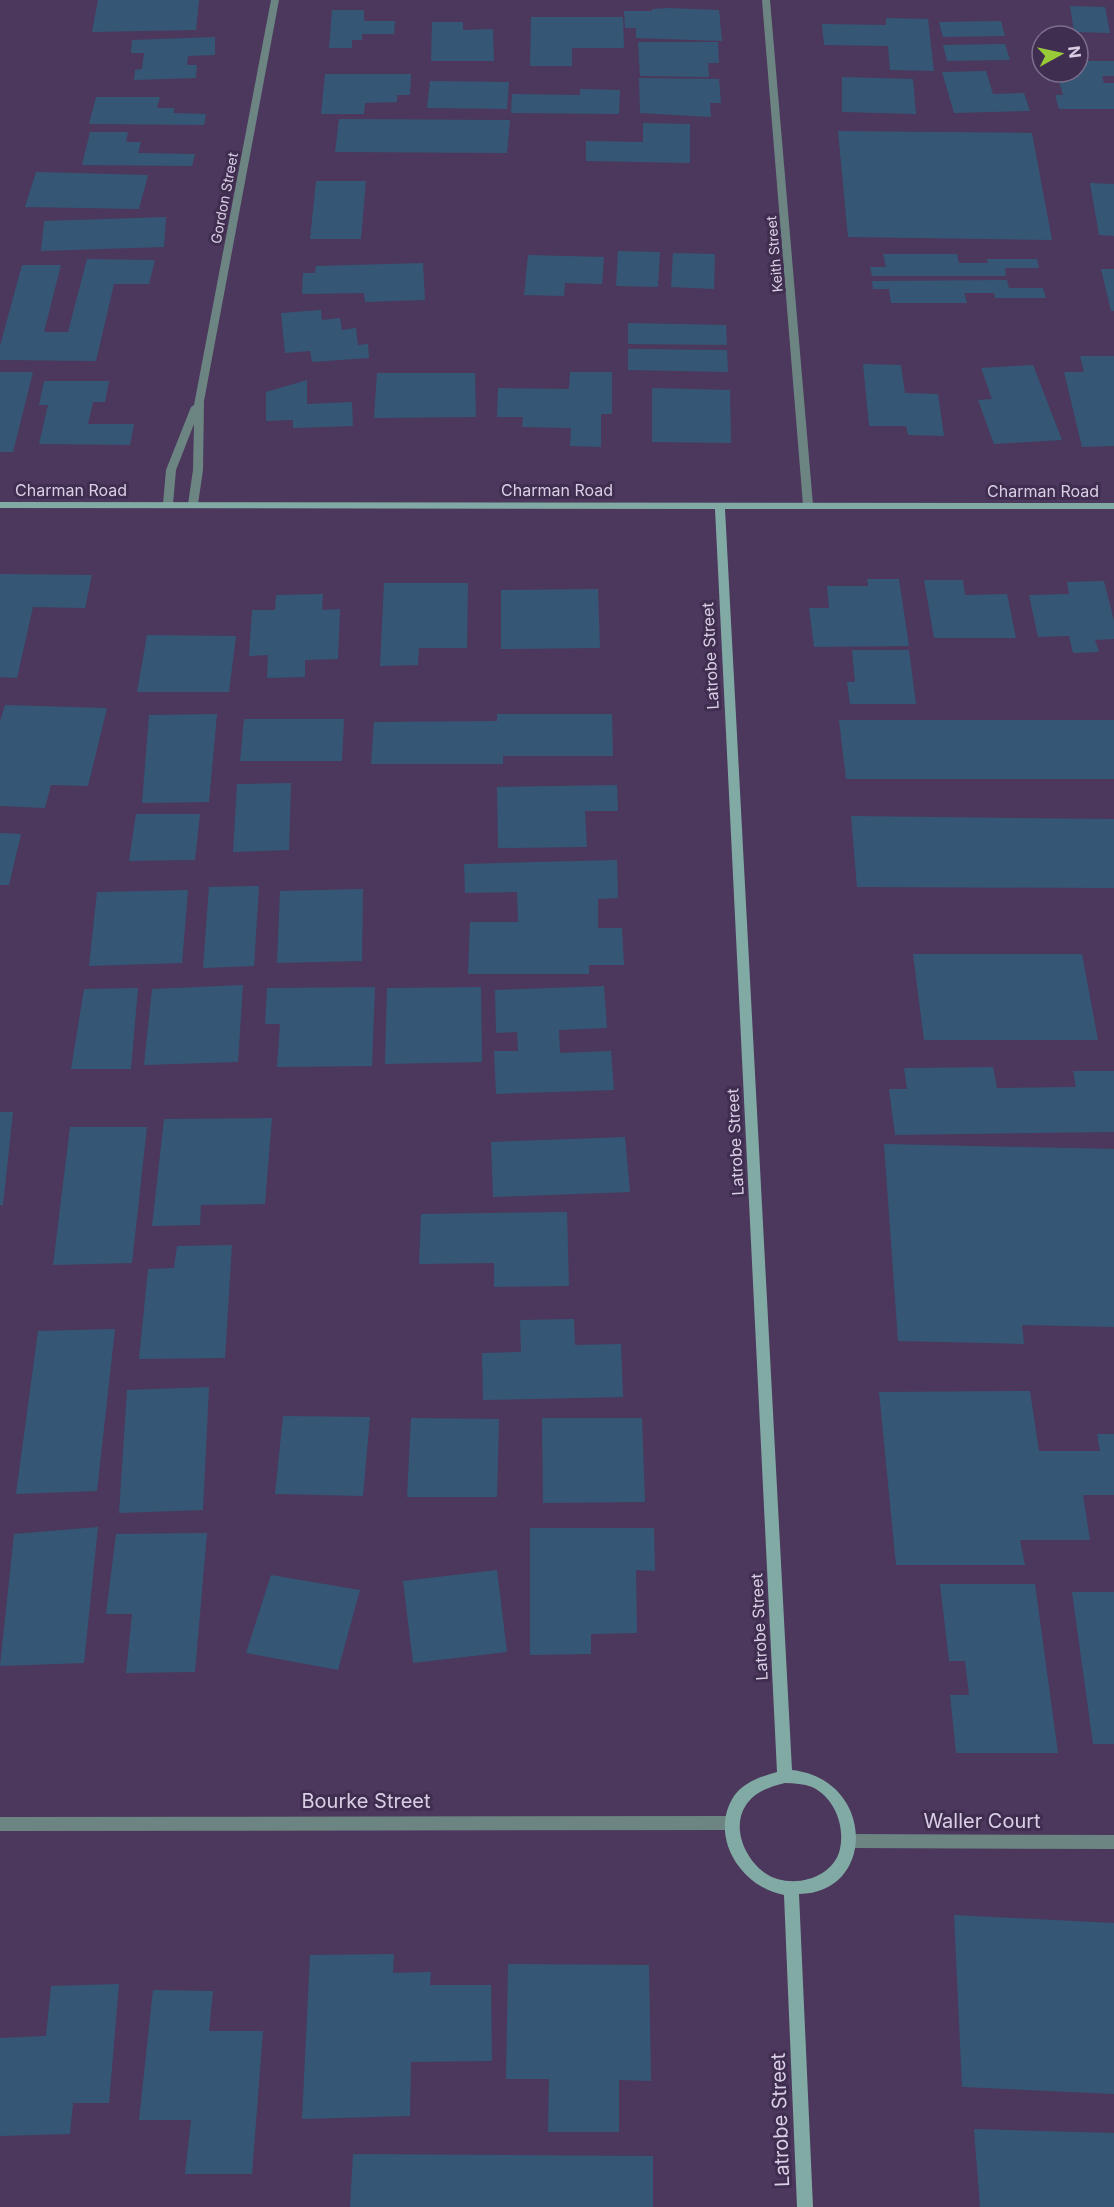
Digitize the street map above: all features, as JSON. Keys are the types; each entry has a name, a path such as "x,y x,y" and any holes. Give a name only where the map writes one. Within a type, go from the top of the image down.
{"street":[{"name":"Gordon Street","path":"193,504 198,470 199,401 274,0"},
{"name":"Keith Street","path":"766,0 808,505"},
{"name":"Gordon Street","path":"168,504 171,470 199,401"},
{"name":"Charman Road","path":"0,505 1114,506"},
{"name":"Latrobe Street","path":"720,505 785,1776"},
{"path":"785,1776 802,1778 819,1783 832,1794 850,1824 850,1841 846,1856 824,1880 808,1887 791,1888 771,1884 753,1874 741,1859 733,1842 731,1823 735,1808 754,1785 769,1778 785,1776"},
{"name":"Bourke Street","path":"0,1824 731,1823"},
{"name":"Waller Court","path":"850,1841 1114,1842"},
{"name":"Latrobe Street","path":"791,1888 805,2207"}],"building":[{"path":"98,0 199,0 196,30 92,32"},
{"path":"1070,6 1105,7 1110,33 1090,32 1090,24 1073,24"},
{"path":"652,9 719,10 722,41 636,38 636,28 625,28 624,11 652,11"},
{"path":"332,10 364,10 364,21 395,21 394,34 362,34 362,40 352,40 352,48 329,48"},
{"path":"531,17 623,17 624,48 572,48 572,66 530,66"},
{"path":"886,18 928,19 934,71 890,70 888,46 824,45 822,24 886,25"},
{"path":"1001,21 1005,36 943,37 939,22"},
{"path":"432,22 463,22 463,30 493,29 494,61 431,61"},
{"path":"215,37 215,55 188,56 187,65 197,65 196,78 134,80 135,70 142,69 144,53 131,53 132,40"},
{"path":"638,42 718,42 719,63 708,63 709,77 640,76"},
{"path":"1005,44 1010,60 947,61 943,45"},
{"path":"1090,61 1114,61 1114,76 1102,76 1104,83 1114,83 1114,109 1059,109 1055,95 1063,95 1060,84 1090,84"},
{"path":"986,71 993,94 1024,93 1030,111 954,113 942,72"},
{"path":"325,74 411,74 410,95 397,95 397,102 365,103 364,114 321,114"},
{"path":"842,77 913,79 916,114 842,112"},
{"path":"639,78 719,79 721,103 710,103 711,117 640,113"},
{"path":"430,81 509,82 507,109 427,108"},
{"path":"580,89 620,90 619,114 511,113 512,94 580,95"},
{"path":"96,97 160,97 157,108 175,108 173,113 206,114 204,125 89,124"},
{"path":"339,119 510,120 507,153 335,152"},
{"path":"643,123 690,124 690,163 586,161 586,141 643,142"},
{"path":"838,131 1032,133 1052,240 848,237"},
{"path":"90,132 128,132 126,142 141,142 138,153 195,154 192,166 82,165"},
{"path":"36,172 148,175 139,209 25,207"},
{"path":"316,181 366,181 361,239 310,239"},
{"path":"1090,183 1114,184 1114,236 1099,235"},
{"path":"166,217 164,247 41,251 44,221"},
{"path":"618,251 660,252 658,287 616,286"},
{"path":"673,253 715,254 714,289 671,287"},
{"path":"883,254 957,254 959,263 988,263 987,259 1037,259 1039,268 1005,268 1006,276 872,276 870,267 886,267"},
{"path":"528,255 604,257 602,284 565,283 564,296 524,295"},
{"path":"87,259 155,260 149,284 114,284 96,361 0,360 0,346 22,265 61,265 44,332 68,332"},
{"path":"423,263 425,300 365,302 364,293 302,294 303,273 315,273 316,266"},
{"path":"1101,269 1114,269 1114,311 1111,311"},
{"path":"1007,280 1009,288 1043,288 1046,298 995,298 994,293 964,293 967,303 891,303 889,289 873,289 872,281"},
{"path":"321,310 322,320 340,318 342,330 356,328 358,345 368,344 369,358 312,362 310,351 285,353 281,313"},
{"path":"628,323 726,325 727,345 628,344"},
{"path":"628,349 727,350 728,372 628,370"},
{"path":"1080,356 1114,356 1114,446 1082,447 1064,372 1084,372"},
{"path":"863,364 901,365 905,393 938,394 944,436 908,435 906,426 869,426"},
{"path":"1033,365 1062,440 994,444 978,400 992,399 981,368"},
{"path":"0,372 33,372 13,452 0,452"},
{"path":"570,372 612,372 612,414 601,414 601,447 570,446 571,428 522,427 523,417 497,417 498,388 569,389"},
{"path":"377,373 475,373 476,417 374,418"},
{"path":"307,380 307,404 352,402 353,426 293,428 293,420 266,421 266,392"},
{"path":"44,381 109,381 105,402 93,402 88,424 134,424 130,445 39,444 48,405 39,405"},
{"path":"652,388 730,390 731,443 652,442"},
{"path":"0,574 92,575 85,608 33,607 17,678 0,677"},
{"path":"867,579 899,579 909,646 814,647 809,608 829,608 827,586 868,586"},
{"path":"924,580 963,580 965,595 1007,594 1016,638 934,638"},
{"path":"1104,581 1114,621 1114,639 1095,640 1099,652 1073,653 1069,636 1038,637 1029,595 1069,594 1067,582"},
{"path":"384,583 468,583 467,648 419,648 418,665 380,666"},
{"path":"598,589 600,648 501,649 501,590"},
{"path":"323,594 322,610 340,609 338,659 305,660 305,677 267,678 268,655 249,656 252,610 275,610 276,595"},
{"path":"147,635 236,636 229,692 137,692"},
{"path":"852,650 909,650 916,704 850,704 847,682 855,682"},
{"path":"5,705 107,708 88,786 51,785 45,808 0,806 0,721"},
{"path":"217,714 209,802 142,803 149,715"},
{"path":"497,714 612,714 613,756 503,756 503,764 371,764 374,722 497,721"},
{"path":"244,719 344,719 342,761 240,761"},
{"path":"839,720 1114,720 1114,779 846,779"},
{"path":"291,783 289,850 233,852 237,784"},
{"path":"617,785 618,811 585,811 587,847 498,848 497,787"},
{"path":"136,814 200,814 195,860 129,861"},
{"path":"851,816 1114,819 1114,888 857,887"},
{"path":"0,833 21,834 9,885 0,885"},
{"path":"617,860 618,898 598,899 598,928 622,928 624,965 589,965 589,974 468,974 470,922 518,922 517,892 465,893 464,864"},
{"path":"259,886 254,966 203,968 209,887"},
{"path":"363,889 362,961 277,963 280,891"},
{"path":"188,890 182,963 89,966 97,892"},
{"path":"913,954 1082,954 1098,1040 924,1040"},
{"path":"243,985 238,1062 144,1065 152,989"},
{"path":"604,986 607,1028 559,1030 560,1053 611,1051 614,1090 496,1094 494,1051 518,1051 517,1032 496,1033 495,990"},
{"path":"375,987 372,1066 277,1067 280,1024 265,1024 267,988"},
{"path":"481,987 482,1062 385,1064 387,988"},
{"path":"138,988 131,1069 71,1069 84,989"},
{"path":"993,1067 997,1088 1076,1087 1073,1071 1114,1071 1114,1132 895,1135 889,1089 907,1089 904,1068"},
{"path":"0,1112 13,1112 3,1205 0,1205"},
{"path":"272,1118 265,1204 201,1205 200,1225 152,1226 164,1119"},
{"path":"70,1127 147,1127 132,1263 53,1265"},
{"path":"625,1137 630,1192 493,1197 491,1142"},
{"path":"884,1144 1114,1149 1114,1327 1022,1325 1024,1344 898,1341"},
{"path":"567,1212 569,1286 494,1287 494,1263 419,1264 421,1214"},
{"path":"232,1245 225,1358 139,1359 148,1269 174,1268 177,1246"},
{"path":"574,1319 575,1345 621,1344 623,1397 483,1400 482,1353 521,1352 520,1320"},
{"path":"115,1329 97,1491 16,1494 38,1331"},
{"path":"209,1387 203,1510 119,1513 127,1390"},
{"path":"1030,1391 1039,1451 1100,1451 1097,1434 1114,1434 1114,1495 1083,1495 1090,1540 1020,1540 1025,1565 896,1565 879,1392"},
{"path":"283,1416 370,1417 363,1496 275,1494"},
{"path":"411,1418 499,1419 497,1497 407,1497"},
{"path":"542,1418 642,1418 645,1502 543,1503"},
{"path":"98,1527 84,1663 0,1666 14,1534"},
{"path":"530,1528 654,1528 655,1571 636,1570 637,1633 591,1634 591,1654 530,1655"},
{"path":"207,1533 195,1672 126,1673 132,1614 106,1614 116,1534"},
{"path":"497,1570 507,1652 413,1663 403,1581"},
{"path":"271,1575 360,1590 338,1670 246,1653"},
{"path":"940,1584 1035,1584 1058,1753 956,1753 950,1695 969,1695 965,1661 949,1661"},
{"path":"1072,1592 1114,1592 1114,1744 1093,1744"},
{"path":"954,1915 1114,1923 1114,2094 962,2087"},
{"path":"394,1954 393,1973 431,1972 430,1985 491,1985 492,2061 411,2062 410,2116 302,2119 310,1955"},
{"path":"508,1964 649,1965 651,2081 619,2080 619,2132 548,2132 549,2079 506,2079"},
{"path":"119,1984 109,2103 73,2103 70,2134 0,2136 0,2038 46,2036 51,1986"},
{"path":"153,1990 213,1991 209,2031 263,2031 252,2174 185,2174 191,2120 139,2120"},
{"path":"974,2129 1114,2133 1114,2207 980,2207"},
{"path":"353,2154 653,2156 653,2207 350,2207"}]}
